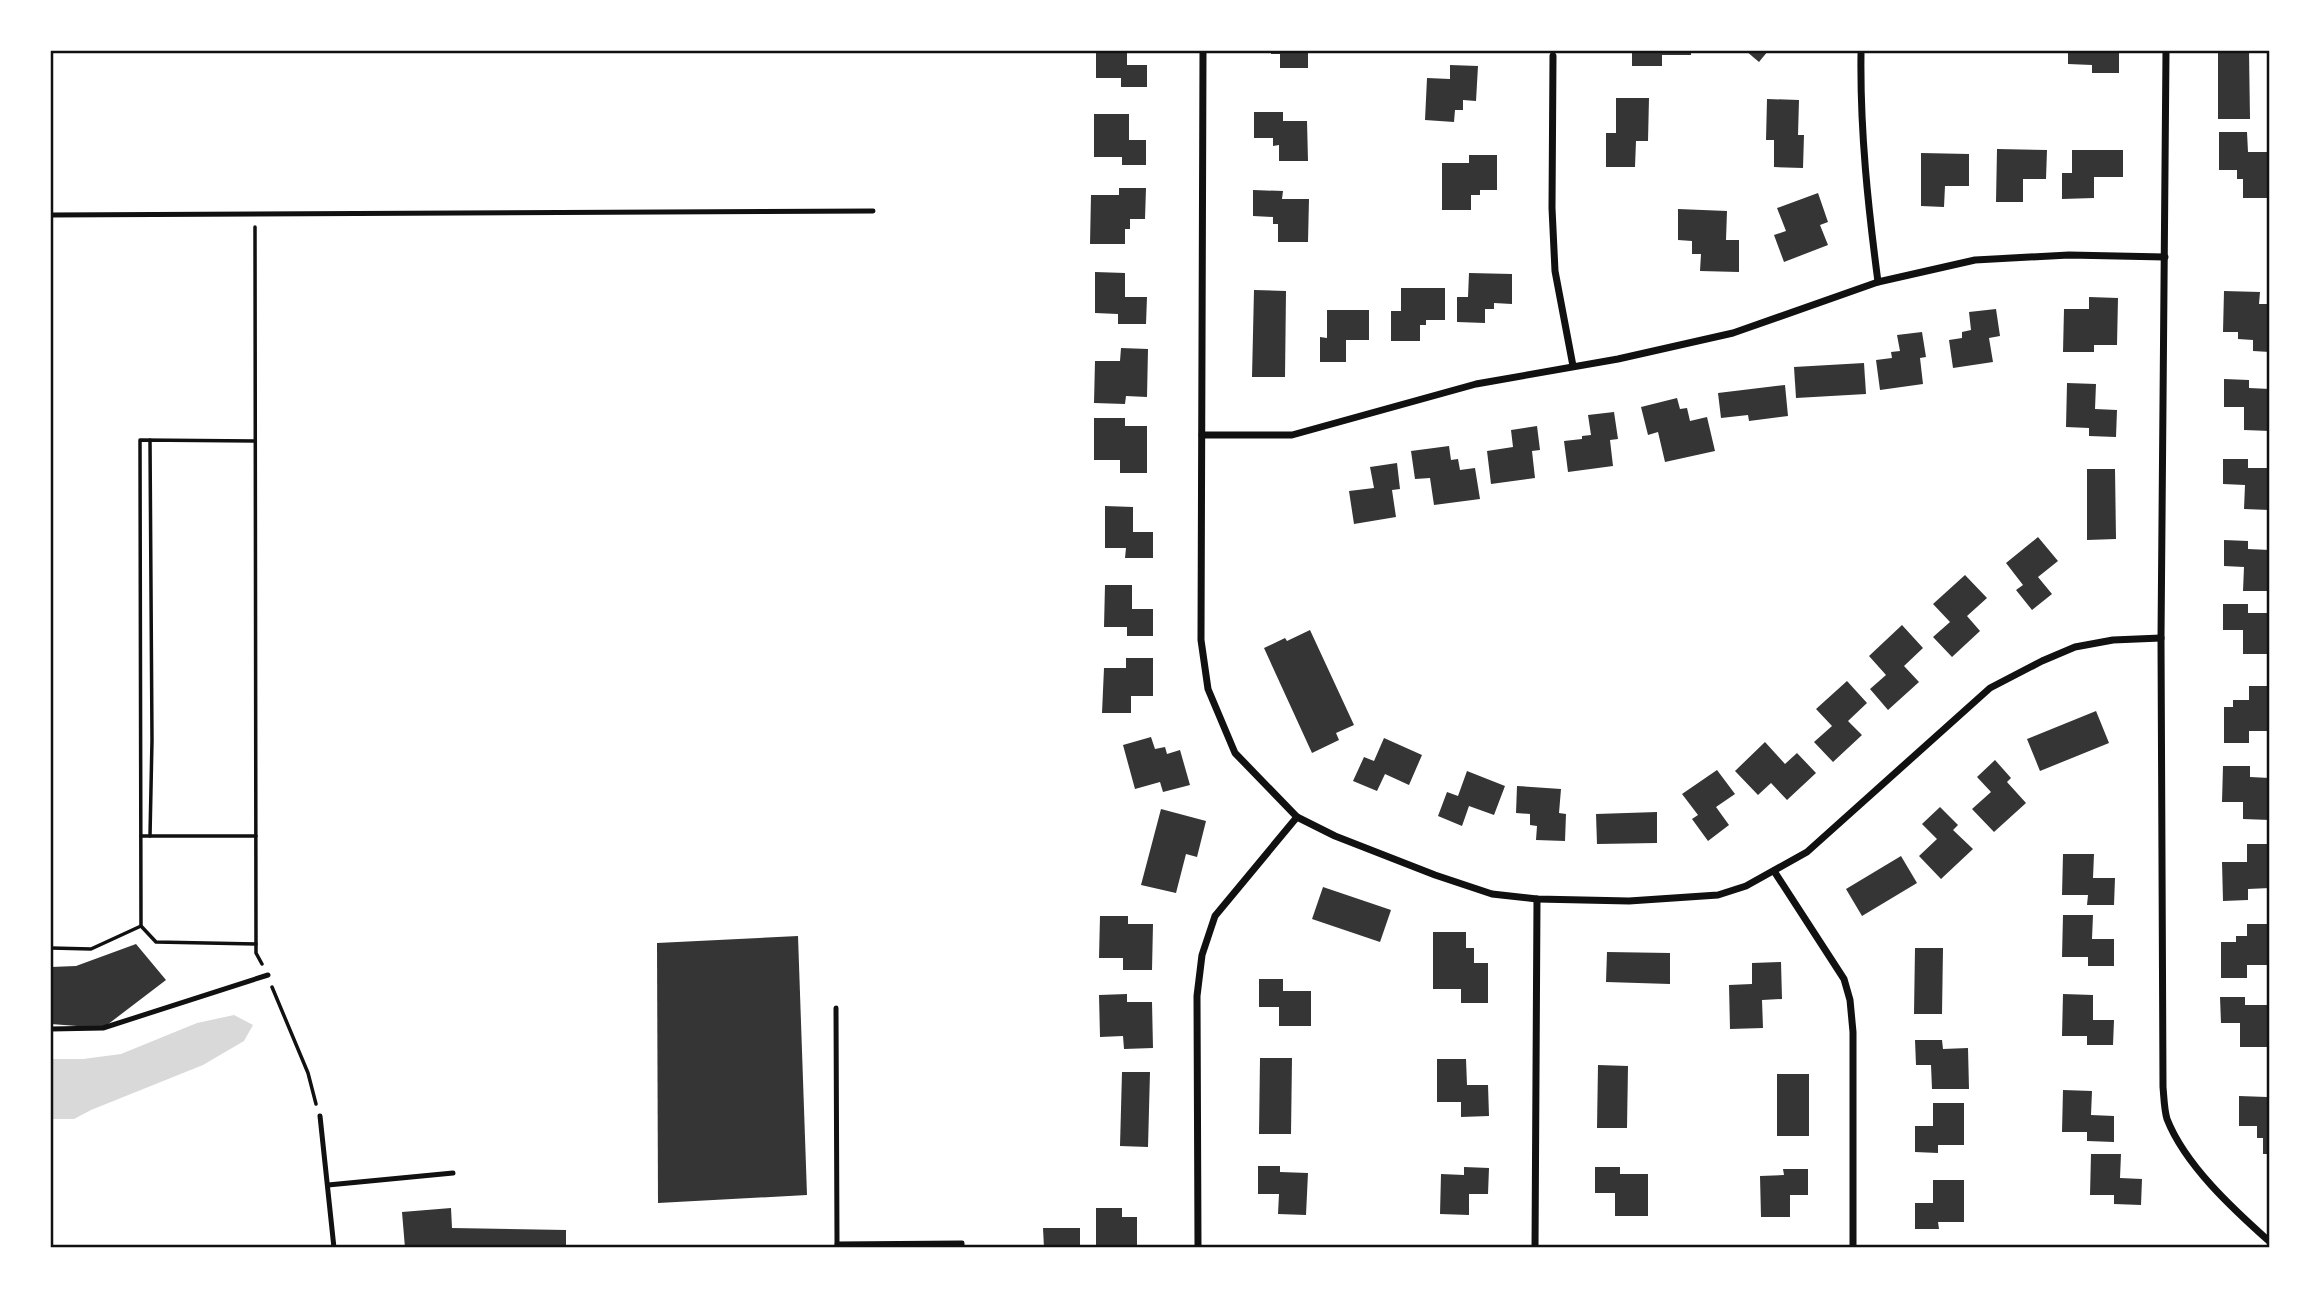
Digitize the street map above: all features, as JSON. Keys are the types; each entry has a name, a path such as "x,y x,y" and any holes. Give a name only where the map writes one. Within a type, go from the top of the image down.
{"street":[{"path":"1203,51 1201,640 1208,689 1235,753 1297,817 1335,836 1492,894 1537,899 1629,901 1718,895 1746,886 1807,852 1990,688 2075,647 2113,640 2161,639"},
{"path":"2166,51 2161,639 2162,1056 2166,1116 2179,1143 2194,1163 2270,1242"},
{"path":"1861,54 1861,110 1867,196 1878,282"},
{"path":"1553,56 1552,208 1555,271 1573,366"},
{"path":"1202,435 1292,435 1476,384 1618,359 1733,333 1878,282 1975,260 2069,255 2165,257"},
{"path":"1198,1248 1197,996 1202,955 1215,916 1297,817"},
{"path":"1774,871 1844,979 1850,1000 1853,1032 1853,1248"},
{"path":"1535,1248 1537,899"}],"lane":[{"path":"51,215 873,211"},
{"path":"51,1029 103,1028 268,975"},
{"path":"836,1008 837,1246 962,1244 962,1248"},
{"path":"320,1116 334,1248"},
{"path":"328,1185 453,1173"}],"path":[{"path":"255,214 256,953 268,975 308,1073 320,1116"},
{"path":"255,441 140,440 141,926 156,942 256,944"},
{"path":"150,440 150,836"},
{"path":"141,836 256,836"},
{"path":"51,948 91,949 141,926"}],"shaded area":[{"path":"234,1015 253,1025 244,1041 203,1065 74,1119 51,1119 51,1059 83,1059 121,1054 197,1023"}],"building":[{"path":"1096,51 1127,51 1127,65 1147,65 1147,87 1121,87 1121,78 1096,78"},
{"path":"1271,51 1308,51 1308,68 1280,68 1280,54 1271,54"},
{"path":"1632,51 1691,51 1691,55 1662,55 1662,66 1632,66"},
{"path":"1746,51 1768,51 1759,62"},
{"path":"2068,51 2119,51 2119,73 2092,73 2092,65 2068,64"},
{"path":"2218,51 2249,51 2250,119 2218,119"},
{"path":"1450,65 1478,66 1476,101 1463,100 1463,110 1455,110 1454,122 1425,120 1427,78 1450,79"},
{"path":"1616,98 1649,98 1648,141 1636,141 1635,167 1606,167 1606,133 1616,133"},
{"path":"1767,99 1799,100 1798,135 1804,135 1803,168 1774,167 1774,140 1766,140"},
{"path":"1254,112 1283,112 1283,121 1307,121 1308,161 1279,161 1279,145 1273,146 1273,138 1254,138"},
{"path":"1094,114 1129,114 1129,140 1146,140 1146,165 1122,165 1122,157 1094,157"},
{"path":"2219,132 2247,132 2248,152 2270,152 2270,198 2243,198 2243,179 2237,179 2237,170 2219,170"},
{"path":"1997,149 2047,150 2046,179 2023,179 2023,202 1996,202"},
{"path":"2072,150 2123,150 2123,177 2094,177 2094,198 2062,199 2062,173 2072,173"},
{"path":"1921,153 1969,154 1969,186 1945,186 1944,207 1921,206"},
{"path":"1469,155 1497,155 1497,190 1480,190 1480,195 1471,195 1471,210 1442,210 1442,163 1469,163"},
{"path":"1119,188 1146,188 1145,219 1130,219 1130,229 1125,229 1125,244 1090,244 1091,195 1119,195"},
{"path":"1253,190 1283,191 1282,199 1309,199 1308,242 1278,242 1278,224 1273,224 1273,217 1253,216"},
{"path":"1818,193 1828,222 1820,225 1828,245 1784,262 1774,235 1786,231 1777,208"},
{"path":"1678,209 1727,211 1726,240 1739,240 1739,272 1700,271 1701,254 1692,254 1692,241 1678,240"},
{"path":"1095,272 1125,273 1125,297 1147,297 1146,324 1118,324 1118,314 1095,313"},
{"path":"1469,273 1512,274 1512,304 1494,303 1494,309 1485,309 1485,323 1457,322 1457,297 1468,297"},
{"path":"1401,288 1445,288 1445,320 1426,320 1426,325 1420,325 1420,341 1391,341 1391,311 1401,311"},
{"path":"1254,290 1286,291 1285,377 1252,377"},
{"path":"2224,291 2260,292 2259,304 2270,304 2270,352 2253,351 2253,340 2238,339 2238,332 2223,332"},
{"path":"2089,297 2118,298 2117,345 2094,345 2094,352 2063,352 2064,309 2089,309"},
{"path":"1996,309 2000,336 1989,338 1993,362 1953,368 1949,340 1962,338 1962,332 1971,330 1969,312"},
{"path":"1327,310 1369,310 1369,340 1346,340 1346,362 1320,362 1320,337 1327,338"},
{"path":"1922,332 1926,357 1920,358 1923,384 1880,390 1876,360 1892,358 1891,352 1900,351 1897,335"},
{"path":"1121,348 1148,349 1147,397 1126,396 1125,404 1094,403 1095,361 1120,361"},
{"path":"1864,363 1866,394 1796,398 1794,367"},
{"path":"2224,379 2249,380 2249,388 2270,389 2270,431 2244,430 2244,407 2224,407"},
{"path":"2067,383 2096,384 2095,409 2117,410 2116,437 2089,436 2089,428 2066,427"},
{"path":"1785,385 1788,416 1749,421 1748,415 1721,418 1718,393"},
{"path":"1677,398 1680,409 1687,408 1690,421 1707,417 1715,451 1665,462 1658,432 1648,435 1641,407"},
{"path":"1614,412 1618,439 1610,440 1613,466 1568,472 1564,441 1591,435 1588,415"},
{"path":"1094,418 1125,418 1125,426 1147,426 1147,473 1120,473 1120,460 1094,460"},
{"path":"1537,426 1540,450 1532,451 1535,478 1491,484 1487,451 1513,447 1511,430"},
{"path":"1449,446 1451,460 1458,459 1460,470 1475,468 1480,499 1434,505 1430,478 1415,479 1411,451"},
{"path":"2223,459 2248,459 2248,468 2270,468 2270,510 2244,509 2245,485 2223,484"},
{"path":"1397,463 1400,489 1392,490 1396,517 1354,524 1349,491 1374,488 1370,467"},
{"path":"2087,469 2115,469 2116,539 2087,540"},
{"path":"1105,506 1133,507 1133,532 1153,532 1153,558 1125,558 1126,548 1105,548"},
{"path":"2038,537 2058,561 2038,577 2052,594 2032,610 2016,590 2023,585 2006,563"},
{"path":"2224,540 2248,541 2248,549 2270,550 2270,591 2243,591 2244,567 2224,566"},
{"path":"1965,575 1987,598 1967,616 1980,631 1952,657 1933,637 1950,622 1933,604"},
{"path":"1105,585 1132,585 1132,609 1153,609 1153,636 1127,636 1127,627 1104,627"},
{"path":"2223,604 2248,604 2248,613 2270,613 2270,654 2243,654 2243,630 2223,630"},
{"path":"1902,625 1923,648 1904,666 1919,682 1888,710 1870,689 1886,675 1869,656"},
{"path":"1310,630 1354,725 1336,733 1339,740 1312,753 1264,648"},
{"path":"1126,658 1153,658 1153,696 1131,696 1131,713 1102,713 1104,668 1126,668"},
{"path":"1847,681 1867,703 1848,721 1862,735 1833,762 1814,742 1832,726 1816,709"},
{"path":"2249,686 2270,686 2270,731 2249,731 2249,743 2224,743 2224,707 2233,707 2233,700 2249,700"},
{"path":"2096,711 2109,743 2040,771 2027,739"},
{"path":"1151,737 1155,749 1165,747 1167,754 1180,750 1190,785 1163,792 1160,782 1135,789 1123,745"},
{"path":"1384,738 1422,755 1409,785 1385,774 1377,791 1353,781 1364,757 1374,761"},
{"path":"1765,742 1785,764 1797,753 1816,773 1787,800 1771,783 1758,795 1735,771"},
{"path":"1995,760 2011,778 2007,782 2026,803 1994,832 1972,809 1991,792 1977,777"},
{"path":"2223,766 2250,766 2250,777 2270,778 2270,820 2243,819 2243,802 2222,802"},
{"path":"1717,770 1735,794 1716,807 1729,825 1708,841 1692,819 1698,815 1682,794"},
{"path":"1467,771 1505,786 1494,815 1469,806 1462,826 1438,816 1447,792 1458,796"},
{"path":"1517,786 1561,789 1559,813 1566,814 1565,841 1536,840 1537,826 1530,825 1530,814 1516,813"},
{"path":"1940,807 1958,825 1953,830 1973,849 1941,879 1919,856 1937,839 1922,824"},
{"path":"1161,809 1206,821 1197,857 1186,854 1176,893 1141,885"},
{"path":"1657,812 1657,843 1597,844 1596,814"},
{"path":"2247,844 2270,844 2270,888 2248,889 2248,900 2223,901 2222,862 2247,862"},
{"path":"2063,854 2094,854 2093,878 2115,878 2114,905 2087,905 2088,895 2062,895"},
{"path":"1901,856 1917,883 1862,916 1846,889"},
{"path":"1323,887 1391,910 1380,942 1312,919"},
{"path":"2063,915 2093,915 2092,939 2114,939 2114,966 2088,966 2088,957 2062,957"},
{"path":"1100,916 1128,916 1128,924 1153,924 1152,970 1123,970 1123,958 1099,958"},
{"path":"2247,924 2270,924 2270,965 2247,965 2247,978 2221,978 2221,942 2236,942 2236,936 2247,936"},
{"path":"1433,932 1466,932 1466,948 1474,948 1474,963 1488,963 1488,1003 1461,1003 1461,989 1433,989"},
{"path":"798,936 807,1195 658,1203 657,943"},
{"path":"136,944 166,980 103,1028 51,1024 51,967 76,966"},
{"path":"1915,948 1943,948 1942,1014 1914,1014"},
{"path":"1607,952 1670,953 1670,984 1606,982"},
{"path":"1781,962 1782,999 1762,1000 1763,1028 1730,1029 1729,985 1752,984 1752,963"},
{"path":"1259,979 1283,979 1283,991 1311,991 1311,1026 1279,1026 1279,1007 1259,1007"},
{"path":"1127,994 1127,1002 1152,1002 1153,1048 1124,1049 1123,1036 1100,1037 1099,995"},
{"path":"2063,994 2093,995 2093,1020 2114,1020 2113,1045 2087,1045 2087,1036 2062,1036"},
{"path":"2220,997 2245,997 2245,1005 2270,1005 2270,1047 2240,1047 2240,1023 2221,1023"},
{"path":"1915,1040 1942,1040 1943,1049 1968,1048 1969,1089 1932,1089 1931,1065 1916,1065"},
{"path":"1260,1058 1292,1058 1291,1134 1259,1134"},
{"path":"1437,1059 1466,1059 1467,1085 1488,1085 1489,1116 1461,1117 1461,1102 1437,1102"},
{"path":"1598,1065 1628,1066 1627,1128 1597,1128"},
{"path":"1122,1072 1150,1072 1148,1147 1120,1146"},
{"path":"1777,1074 1809,1074 1809,1136 1777,1136"},
{"path":"2063,1090 2092,1091 2091,1115 2114,1116 2114,1142 2087,1141 2087,1132 2062,1132"},
{"path":"2239,1096 2267,1097 2267,1111 2270,1111 2270,1154 2263,1154 2263,1138 2257,1138 2257,1126 2239,1126"},
{"path":"1933,1103 1964,1103 1964,1145 1938,1145 1938,1153 1915,1152 1915,1126 1933,1126"},
{"path":"2091,1154 2121,1154 2120,1178 2142,1179 2141,1205 2114,1204 2114,1195 2090,1195"},
{"path":"1258,1166 1280,1166 1280,1172 1308,1173 1306,1215 1278,1214 1279,1194 1258,1194"},
{"path":"1464,1167 1489,1168 1488,1194 1469,1194 1469,1215 1440,1214 1441,1174 1464,1175"},
{"path":"1595,1167 1620,1167 1620,1174 1648,1174 1648,1216 1615,1216 1615,1193 1595,1193"},
{"path":"1783,1169 1808,1169 1808,1195 1790,1195 1790,1217 1761,1217 1760,1176 1784,1175"},
{"path":"1933,1180 1964,1180 1964,1222 1938,1222 1939,1229 1915,1229 1915,1203 1933,1203"},
{"path":"451,1208 452,1228 566,1230 566,1248 405,1248 402,1212"},
{"path":"1096,1208 1122,1208 1122,1217 1137,1217 1137,1248 1096,1248"},
{"path":"1043,1228 1080,1228 1080,1248 1044,1248"},
{"path":"1595,1245 1620,1245 1620,1248 1595,1248"}]}
